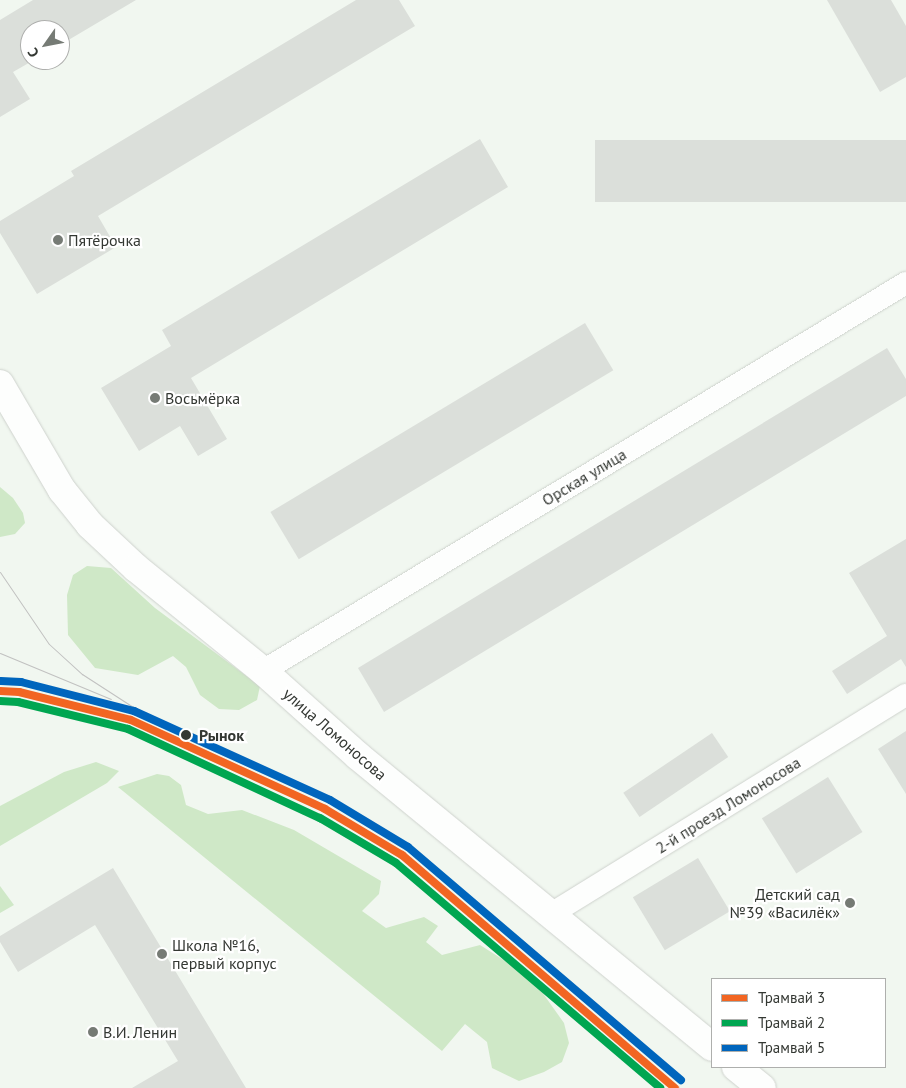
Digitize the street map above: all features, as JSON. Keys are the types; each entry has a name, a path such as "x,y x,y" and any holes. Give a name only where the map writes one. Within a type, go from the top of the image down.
{"street":[{"name":"Орская улица","path":"262,671 906,283"},
{"name":"улица Ломоносова","path":"0,384 62,490 90,525 136,568 262,671 358,756 711,1046"},
{"name":"2-й проезд Ломоносова","path":"551,914 906,695"},
{"path":"737,1068 762,1088"}],"green space":[{"path":"0,487 13,498 23,513 25,523 15,534 0,537"},
{"path":"87,566 111,568 155,608 260,686 257,700 239,710 219,709 200,695 186,667 173,656 138,675 95,668 68,635 67,595 73,575"},
{"path":"96,762 119,771 107,783 0,846 0,806 64,772"},
{"path":"157,774 169,776 181,785 186,805 208,814 242,810 294,830 381,881 379,894 362,911 386,928 424,917 438,926 426,942 442,955 480,945 532,978 564,1023 569,1043 562,1062 544,1072 519,1081 492,1068 487,1042 465,1024 442,1051 118,787"},
{"path":"0,886 14,905 0,913"}],"building":[{"path":"33,0 136,0 70,39 70,20 20,20 20,68 13,72 30,99 0,117 0,20"},
{"path":"356,0 399,0 415,26 98,216 116,247 37,294 0,233 0,221 74,176 71,171"},
{"path":"827,0 891,0 906,26 906,77 880,92"},
{"path":"480,139 508,187 191,378 227,439 198,456 180,426 139,451 101,388 171,346 162,330"},
{"path":"595,140 906,140 906,202 595,202"},
{"path":"585,323 613,370 299,559 270,512"},
{"path":"887,348 906,379 906,396 384,712 358,668"},
{"path":"906,539 906,667 901,659 847,694 832,671 887,636 849,573"},
{"path":"906,731 906,794 878,749"},
{"path":"712,733 728,757 640,817 623,793"},
{"path":"828,777 862,832 796,873 762,818"},
{"path":"698,858 730,911 665,950 633,897"},
{"path":"113,868 246,1088 132,1088 178,1061 95,925 18,972 0,942 0,936"}],"tram line":[{"path":"0,572 49,644 82,674 136,709 187,732"},
{"path":"0,653 111,699"},
{"name":"5","path":"1,681 21,682 134,711 330,800 408,847 681,1080"},
{"name":"3","path":"0,691 19,692 131,720 325,809 402,855 675,1088"},
{"name":"2","path":"0,701 18,702 128,729 320,818 396,863 660,1088"}],"place":[{"name":"Пятёрочка","path":"58,240"},
{"name":"Восьмёрка","path":"155,398"},
{"name":"Рынок","path":"186,735"},
{"name":"Детский сад №39 «Василёк»","path":"850,903"},
{"name":"Школа №16, первый корпус","path":"162,954"},
{"name":"В.И. Ленин","path":"93,1032"}]}
